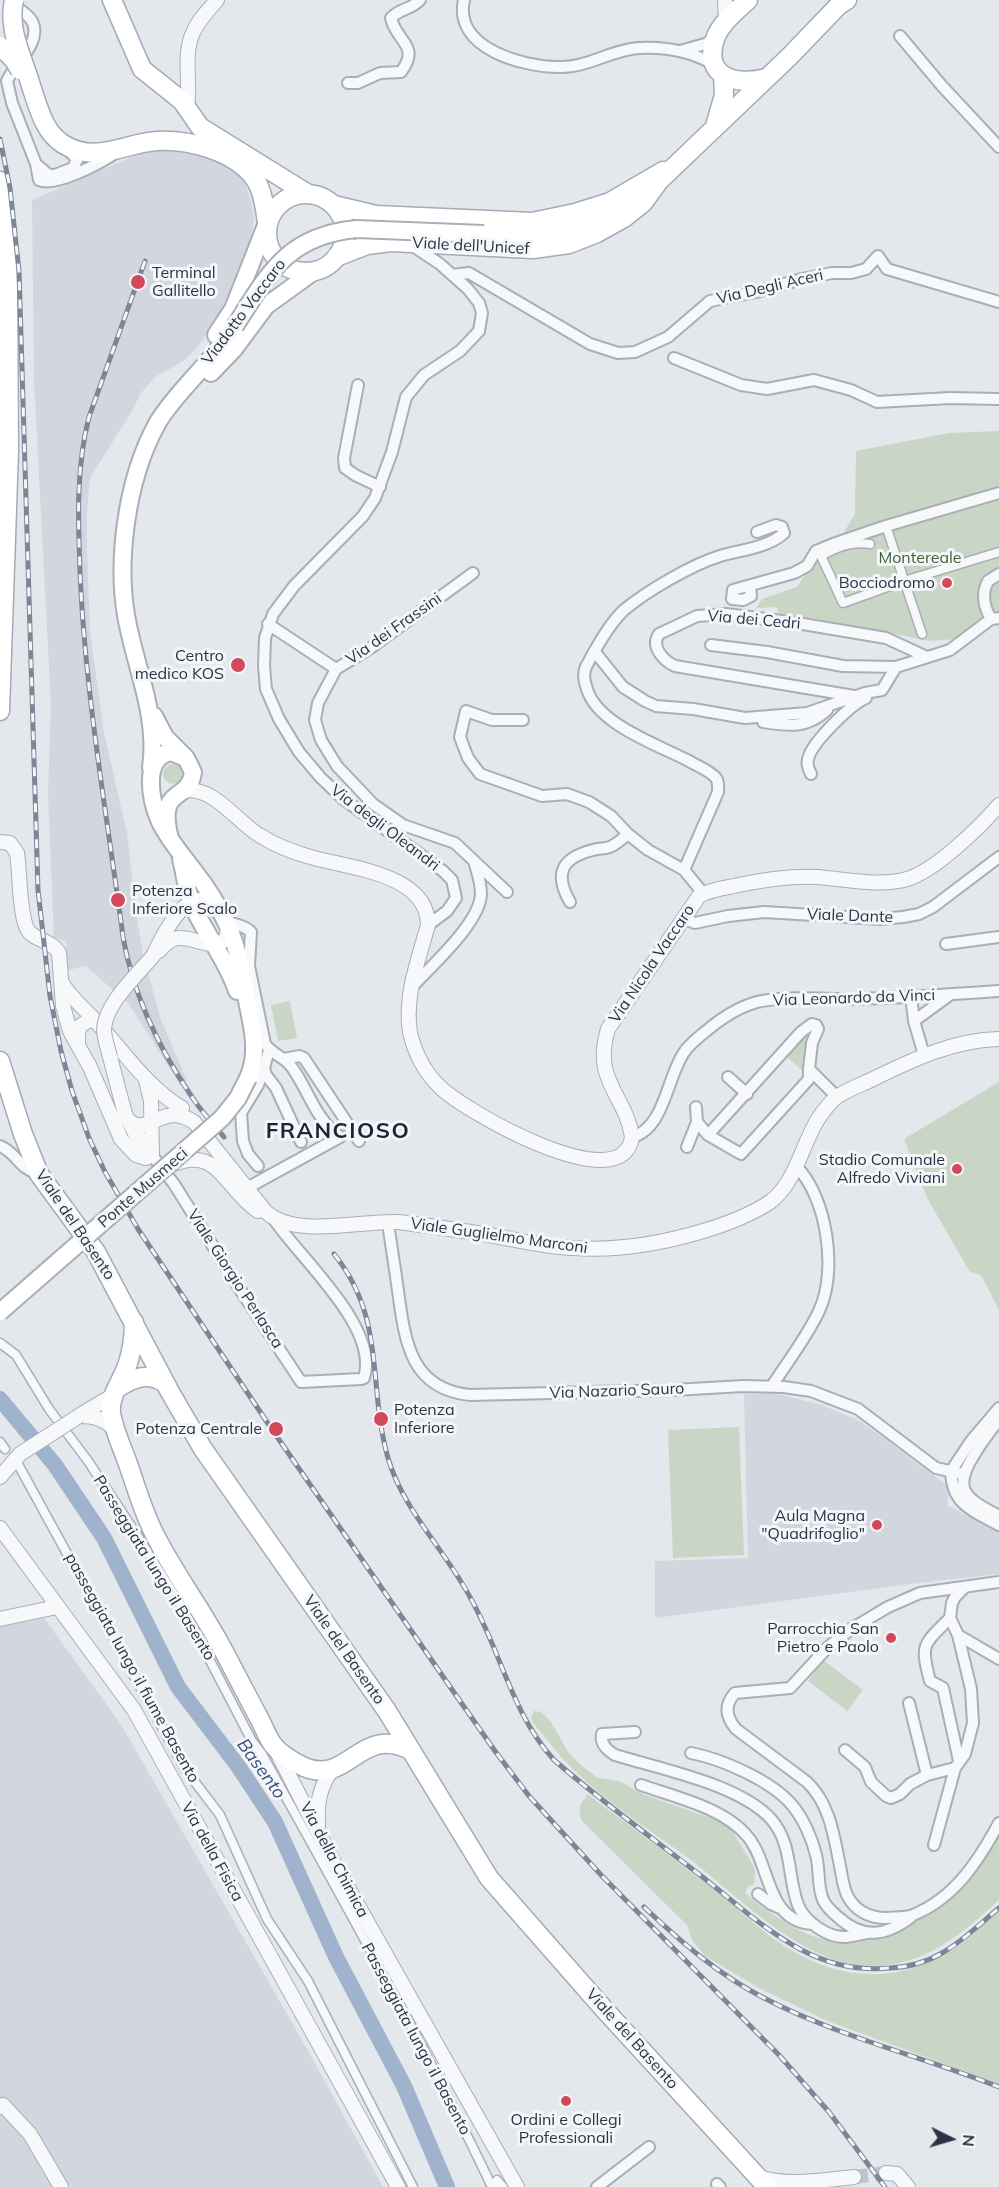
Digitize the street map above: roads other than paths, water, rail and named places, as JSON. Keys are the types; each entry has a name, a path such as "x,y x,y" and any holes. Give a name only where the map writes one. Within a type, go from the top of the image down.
{"main road":[{"path":"14,0 11,22 13,34 44,122 53,136 63,144 79,151 119,150 158,141 189,144 223,154 255,180 263,199 267,223 267,243 278,262 298,272 313,272"},
{"path":"112,0 142,69 173,92 187,107 200,127 308,194"},
{"path":"715,127 724,95 713,52 715,38 726,22 748,0"},
{"name":"Viale dell'Unicef","path":"336,257 367,245 391,242 532,249 569,244 597,233 624,218 643,203 659,181 767,78 842,2"},
{"path":"0,46 14,60 32,89"},
{"path":"719,70 741,82 767,78"},
{"name":"Viale dell'Unicef","path":"334,206 376,215 532,222 575,213 610,202 685,158"},
{"path":"0,181 8,284 9,451 0,711"},
{"name":"Viadotto Vaccaro","path":"141,463 158,423 166,411 235,326 279,262 300,245 336,231 356,229 484,234 543,232 586,223 625,206 659,181"},
{"path":"141,463 172,417 234,349 266,306 313,272 326,267 336,257 345,237 344,225 334,206 322,197 308,194 294,195 281,202 272,213 227,320 158,405 149,422 124,541 122,592 148,704 153,746 151,786 158,815 174,846 196,873 224,918 244,961 254,1041 254,1058 245,1077"},
{"path":"0,249 5,230"},
{"path":"0,296 7,319"},
{"path":"148,704 165,737 188,760 192,778 187,788 173,797 166,808 166,821 191,902 213,945 230,971 241,1006 247,1046 245,1077"},
{"path":"180,792 162,792 152,774 157,759 166,753 177,753 188,760"},
{"name":"Viale del Basento","path":"0,1061 23,1134 39,1174 96,1252 203,1449 387,1711 494,1885 754,2173 771,2186"},
{"name":"Ponte Musmeci","path":"0,1312 169,1171 222,1118 238,1098 245,1077"},
{"name":"Ponte Musmeci","path":"0,1301 215,1113 245,1077"},
{"path":"116,1392 131,1352 134,1323"},
{"path":"116,1392 141,1377 158,1378 166,1383"},
{"name":"Via della Chimica","path":"116,1392 111,1412 146,1516 156,1538 219,1644 274,1746"},
{"path":"377,1744 384,1733 387,1711"},
{"path":"274,1746 291,1760 306,1768 321,1771 332,1770 377,1744 389,1742 412,1751"}],"street":[{"path":"8,0 30,18 33,24 32,43 7,81 12,103 36,164 39,180 49,183 104,161 119,150"},
{"path":"187,107 191,35 217,0"},
{"path":"348,83 358,83 380,73 402,72 409,59 409,51 405,41 393,27 391,18 405,8 412,8 420,0"},
{"path":"464,0 461,12 468,32 479,44 499,55 560,68 639,48 680,51 707,60 719,70"},
{"path":"725,0 726,22"},
{"path":"900,36 942,86 999,147"},
{"path":"680,51 705,44 715,38"},
{"path":"36,164 49,175 73,168 77,160 63,144"},
{"name":"Via degli Oleandri","path":"407,243 440,264 468,289 479,303 482,313 479,332 460,351 424,375 406,397 392,452 375,498 363,516 294,586 273,614 265,638 264,666 266,689 279,719 299,752 320,777 342,798 434,863 452,880 456,898 447,911 428,925"},
{"path":"440,264 451,244"},
{"name":"Via Degli Aceri","path":"452,275 469,273 591,344 618,352 635,352 668,337 710,301 756,292 802,279 866,269 878,256 887,269 999,302"},
{"path":"674,358 741,385 767,389 813,380 851,390 877,402 929,398 999,399"},
{"path":"358,385 344,458 345,468 380,487"},
{"path":"750,586 794,573 807,566 816,551 886,526 999,493"},
{"path":"684,870 718,792 715,778 700,767 605,717 590,699 584,676 588,663 623,611 656,589 706,561 756,546 780,537 784,533 782,527 776,525 757,532"},
{"path":"886,526 922,634"},
{"path":"870,544 860,542 848,544 821,556 843,603 904,580 999,552"},
{"name":"Via dei Frassini","path":"473,573 336,669 318,704 315,720 321,740 337,766 373,804 403,825 455,843 507,892"},
{"path":"711,645 767,652 843,666 896,667 950,650 995,618 985,607 984,592 988,580 999,574"},
{"name":"Via dei Cedri","path":"854,696 675,666 664,659 655,639 697,616 726,614 886,638 927,657"},
{"path":"268,624 336,669"},
{"path":"595,652 623,687 656,706 693,709 779,724 806,724 818,718 831,705"},
{"path":"811,774 807,764 809,753 830,728 855,704 882,690 896,667"},
{"path":"745,718 817,711 854,696 882,690"},
{"path":"523,720 492,720 466,711 460,737 468,758 480,774 542,796 567,794 589,802 610,816 648,850 684,870 703,893"},
{"path":"188,760 217,802"},
{"path":"180,792 199,791 217,802 260,836 291,851 394,879 419,900 428,916 428,925 411,987 409,1019 414,1046 422,1063 442,1090 501,1126 537,1143 577,1157 600,1161 616,1159 626,1153 632,1137"},
{"name":"Via Nicola Vaccaro","path":"632,1137 628,1122 607,1076 604,1055 606,1037 613,1020 703,893 786,877 885,881 907,879 942,858 998,808"},
{"path":"570,902 560,877 566,864 577,856 592,850 611,847 628,834"},
{"path":"0,842 10,843 17,853 24,922 31,933 57,950 63,1006 70,1031 121,1140 139,1157 146,1158 152,1155"},
{"name":"Viale Dante","path":"684,919 695,923 764,912 880,919 919,914 933,907 999,857"},
{"path":"411,987 468,927 481,897 474,861"},
{"path":"153,956 162,936 191,902 204,900 224,918 225,940 213,945"},
{"path":"946,944 999,937"},
{"path":"169,1171 152,1155 129,1120 110,1057 104,1027 110,1009 116,1000 153,956 166,944 176,939 186,938 213,945 244,961 262,1034 269,1050 291,1066 311,1104 327,1127 340,1137 247,1188"},
{"path":"62,982 73,999 97,1022 143,1074 167,1099 182,1108"},
{"name":"Via Leonardo da Vinci","path":"632,1137 643,1133 654,1122 669,1083 686,1050 706,1031 755,1002 999,991"},
{"path":"914,1021 951,994"},
{"name":"Via Leonardo da Vinci","path":"911,996 914,1021 924,1055"},
{"path":"116,1000 112,1016 114,1030 273,1218"},
{"path":"78,1045 80,1026 89,1020 97,1022"},
{"path":"697,1122 708,1135 741,1154 809,1079 812,1043 818,1029 816,1025 812,1024 801,1032 708,1135"},
{"name":"Viale Guglielmo Marconi","path":"169,1171 189,1159 208,1161 252,1207 273,1218 292,1224 317,1226 388,1222 561,1247 609,1248 647,1244 714,1228 753,1211 778,1194 796,1166 817,1121 837,1096 924,1055 962,1043 999,1039"},
{"path":"258,1166 248,1154 243,1141 241,1113 258,1085 269,1050"},
{"path":"284,1059 299,1056 304,1058 359,1141"},
{"path":"264,1068 301,1142"},
{"path":"809,1069 837,1096"},
{"path":"143,1074 150,1091 155,1125 152,1155"},
{"path":"728,1077 747,1094"},
{"path":"129,1120 136,1123 144,1118 151,1105"},
{"path":"687,1147 697,1122 696,1107"},
{"path":"129,1120 140,1125 155,1125 179,1115 194,1122"},
{"path":"0,1146 10,1150 28,1171 39,1174"},
{"path":"772,1386 819,1311 826,1292 829,1270 820,1204 805,1176 796,1166"},
{"name":"Viale Giorgio Perlasca","path":"169,1171 301,1382 364,1378 365,1350 357,1327 316,1270 283,1233 273,1218"},
{"name":"Via Nazario Sauro","path":"388,1222 408,1346 420,1369 434,1384 470,1395 772,1386 811,1392 858,1408 936,1468 963,1474"},
{"name":"Passeggiata lungo il Basento","path":"0,1343 16,1355 33,1386 88,1461 182,1607 252,1741 262,1754 328,1872 444,2086 493,2187"},
{"path":"0,1477 79,1416 116,1392"},
{"path":"999,1408 971,1441 951,1472 954,1493 960,1501 969,1509 999,1524"},
{"path":"79,1416 93,1416 105,1420 116,1430"},
{"path":"999,1420 963,1474 963,1487 969,1497 999,1516"},
{"path":"2,1449 20,1460"},
{"name":"passeggiata lungo il fiume Basento","path":"20,1460 185,1768 220,1815 267,1919 308,1981 414,2187"},
{"name":"Via della Fisica","path":"1,1526 134,1710 398,2187"},
{"path":"912,1916 874,1917 862,1912 852,1904 844,1887 829,1817 821,1799 807,1782 756,1745 733,1725 728,1718 729,1700 735,1693 790,1688 827,1648 851,1629 888,1607 920,1593 999,1582"},
{"path":"934,1845 957,1764 964,1754 971,1735 973,1708 971,1689 957,1635 950,1618 952,1603 965,1587"},
{"path":"0,1619 57,1606"},
{"path":"950,1618 927,1641 923,1656 930,1681 943,1688 957,1764"},
{"path":"957,1635 999,1659"},
{"path":"909,1703 927,1775"},
{"path":"634,1732 602,1734 602,1741 606,1749 615,1755 706,1782 747,1800 770,1819 784,1838 799,1908 813,1924 824,1932 844,1937 881,1932 898,1926 948,1894 981,1856 999,1823"},
{"name":"Via della Chimica","path":"274,1746 318,1831 517,2187"},
{"path":"845,1750 865,1767 871,1782 888,1798 897,1796 910,1784 927,1775 957,1764"},
{"path":"691,1753 709,1756 730,1764 783,1797 793,1806 807,1829 816,1854 819,1888 824,1902 846,1924 858,1932 868,1933"},
{"path":"318,1831 318,1796 332,1770"},
{"path":"641,1785 684,1800 733,1822 748,1837 760,1855 780,1908"},
{"path":"758,1894 788,1916 803,1923 813,1924"},
{"path":"0,2107 3,2105 30,2134 61,2187"},
{"path":"598,2187 649,2147"},
{"path":"886,2173 897,2174 908,2187"},
{"path":"771,2186 854,2177"},
{"path":"493,2187 497,2180 503,2187"}],"waterway":[{"name":"Basento","path":"0,1399 55,1465 104,1538 178,1687 238,1766 275,1822 336,1957 404,2086 447,2187"}],"tunnel":[{"path":"854,2177 886,2173"}],"railway":[{"path":"0,139 10,188 19,271 38,890 50,996 61,1051 89,1138 105,1172 138,1229 273,1431 495,1751 529,1796 602,1876 779,2055 829,2112 885,2187"},
{"path":"145,261 89,417 82,455 79,532 87,663 97,754 123,937 134,979 149,1021 169,1060 196,1102 224,1137"},
{"path":"334,1254 351,1279 362,1303 369,1328 382,1431 395,1477 414,1513 461,1581 481,1619 517,1703 540,1742 554,1760 765,1927 810,1954 835,1963 861,1968 890,1968 924,1961 957,1943 999,1908"},
{"path":"644,1907 701,1957 731,1979 764,1998 821,2024 999,2087"}],"place":[{"name":"Terminal Gallitello","path":"138,282"},
{"name":"Bocciodromo","path":"947,583"},
{"name":"Centro medico KOS","path":"238,665"},
{"name":"Potenza Inferiore Scalo","path":"118,900"},
{"name":"Stadio Comunale Alfredo Viviani","path":"957,1169"},
{"name":"Potenza Inferiore","path":"381,1419"},
{"name":"Potenza Centrale","path":"276,1429"},
{"name":"Aula Magna \"Quadrifoglio\"","path":"877,1525"},
{"name":"Parrocchia San Pietro e Paolo","path":"891,1638"},
{"name":"Ordini e Collegi Professionali","path":"566,2101"}],"district":[{"name":"FRANCIOSO","path":"338,1131"}],"park label":[{"name":"Montereale","path":"920,558"}]}
